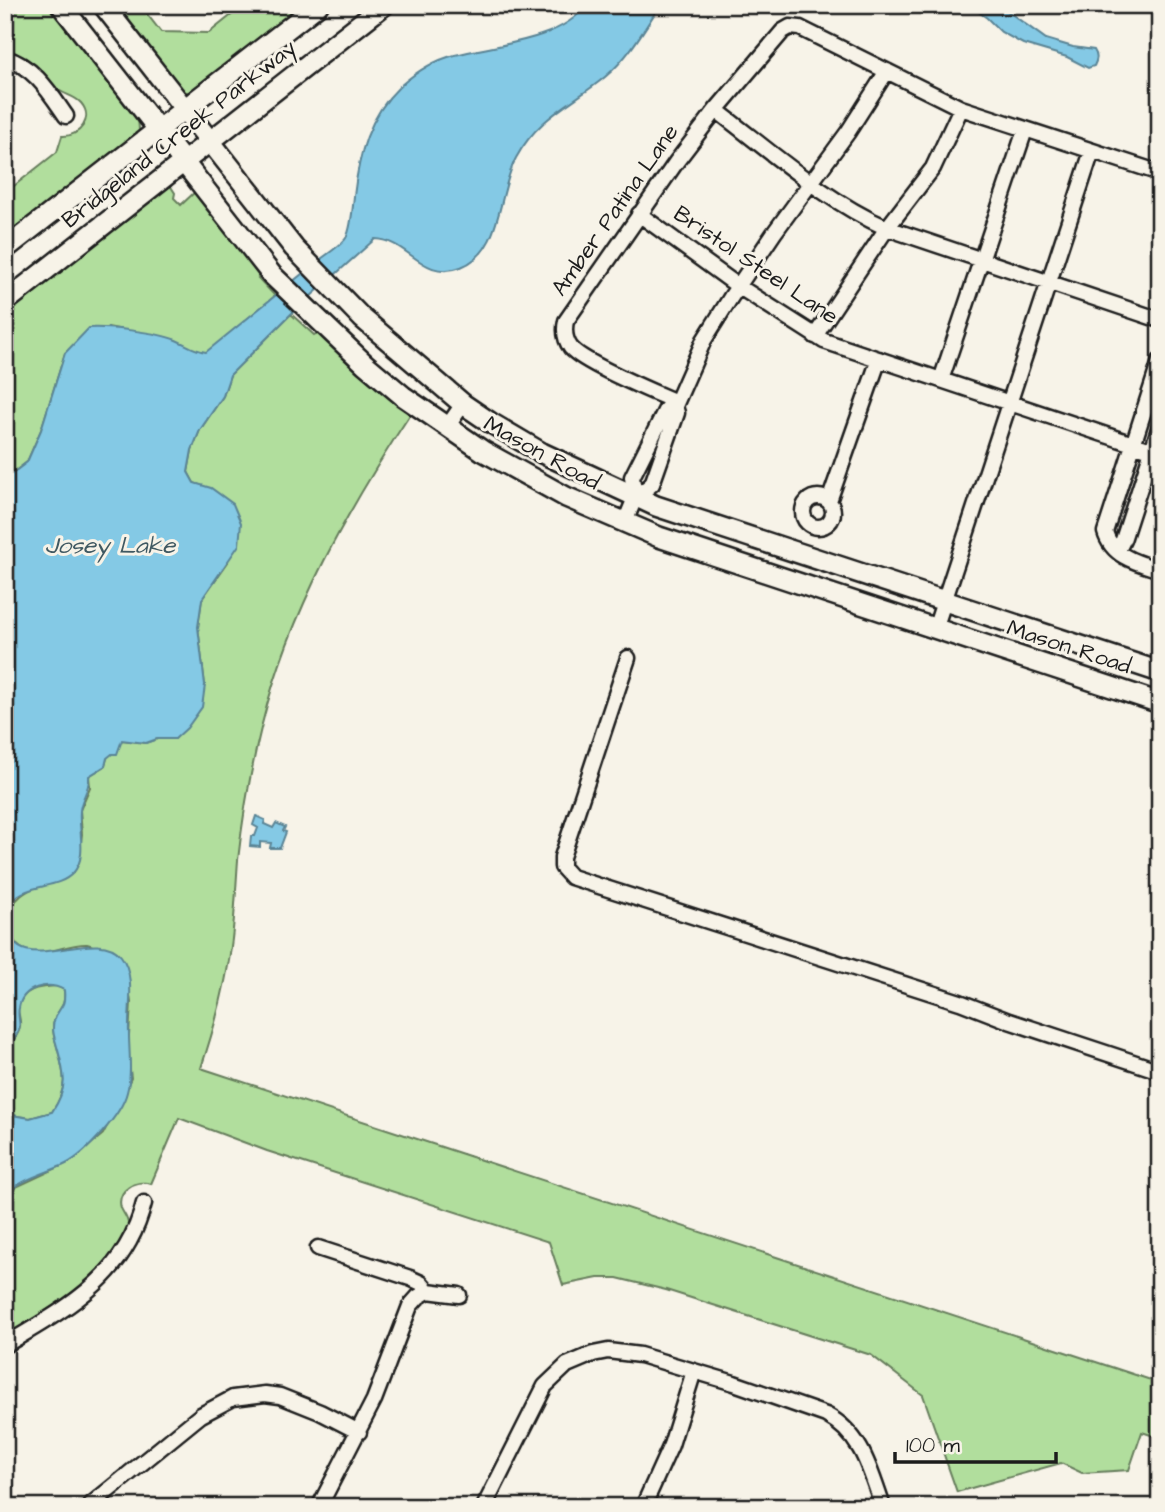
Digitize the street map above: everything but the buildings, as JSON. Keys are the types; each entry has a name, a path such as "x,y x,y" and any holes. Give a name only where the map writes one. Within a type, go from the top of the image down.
{"main road":[{"name":"Mason Road","path":"61,5 272,275 323,327 403,396 483,451 566,497 659,537 1160,703"},
{"name":"Mason Road","path":"103,5 295,248 346,302 463,404 542,453 635,498 1160,673"},
{"name":"Bridgeland Creek Parkway","path":"5,249 318,5"},
{"name":"Bridgeland Creek Parkway","path":"5,302 384,5"}],"street":[{"name":"Amber Patina Lane","path":"676,404 576,352 566,339 565,327 570,313 716,110 783,31 790,27 800,28 887,71"},
{"path":"6,58 18,62 34,75 66,116"},
{"path":"625,522 635,498 652,484 677,413 676,404 704,340 738,286 848,132 887,71 961,108 1160,173"},
{"path":"815,336 887,228 933,167 961,108"},
{"path":"716,110 849,208 887,228 1160,320"},
{"path":"941,380 1025,130"},
{"path":"935,629 1092,151"},
{"name":"Bristol Steel Lane","path":"639,215 738,286 815,336 1009,404 1156,451"},
{"path":"829,501 879,359"},
{"path":"1160,361 1105,532 1108,541 1126,559 1160,570"},
{"path":"447,426 463,404"},
{"path":"635,498 632,477 666,409 676,404"},
{"path":"1118,550 1156,451 1160,426"},
{"path":"628,658 562,857 562,867 571,877 960,1002 1160,1071"},
{"path":"5,1345 64,1310 97,1284 132,1238 144,1203"},
{"path":"318,1248 410,1278 421,1283 428,1291"},
{"path":"319,1507 359,1432 388,1366 410,1306 428,1291 459,1295"},
{"path":"484,1507 545,1386 567,1365 608,1351 640,1355 694,1371 813,1410 838,1422 859,1444 883,1507"},
{"path":"643,1507 671,1445 694,1371"},
{"path":"98,1504 201,1415 233,1398 249,1394 280,1396 359,1432"}],"green space":[{"path":"5,5 53,5 138,117 139,130 135,137 5,240 5,193 57,152 62,136 79,130 86,115 79,101 50,84 28,61 5,51"},
{"path":"108,5 140,5 161,32 209,33 244,5 303,5 191,92 182,92"},
{"path":"168,182 175,193 174,198 181,205 196,191 262,273 258,278 275,296 206,353 192,350 175,340 108,327 65,353 41,430 27,462 5,479 5,309"},
{"path":"291,314 314,335 319,332 413,410 366,484 324,561 288,641 274,682 258,741 245,809 227,972 216,1021 201,1068 1160,1383 1160,1438 1142,1432 1129,1470 1082,1473 1061,1463 957,1492 923,1395 871,1355 666,1290 617,1278 598,1278 563,1285 549,1242 267,1151 179,1118 151,1184 139,1183 128,1187 121,1196 121,1208 128,1229 112,1254 70,1294 5,1336 5,1196 16,1187 70,1162 103,1134 131,1078 128,1053 131,1002 125,965 87,944 42,952 27,951 18,946 12,937 9,917 18,898 28,891 74,872 79,860 82,834 80,810 90,787 89,776 105,766 107,758 122,740 145,743 157,739 175,739 205,685 198,627 202,599 228,562 211,489 194,483 188,472 192,450 200,430 223,396 230,375"},
{"path":"57,986 64,990 63,1005 53,1026 64,1079 58,1103 52,1112 30,1118 5,1114 5,1049 15,1039 19,1029 20,1002 32,990"}],"water":[{"name":"Josey Lake","path":"587,5 660,5 621,61 592,87 545,121 525,144 510,172 492,235 475,259 461,267 436,269 387,241 375,239 291,314 230,375 223,396 200,430 192,450 188,472 194,483 211,488 233,504 241,523 239,545 202,599 198,627 205,685 202,707 175,739 157,739 146,743 122,740 117,754 112,754 107,758 105,766 89,776 80,811 81,851 78,867 64,880 22,893 14,899 9,909 8,923 13,941 23,949 38,952 93,946 109,948 121,956 128,971 130,989 130,1067 127,1092 111,1122 83,1152 66,1164 17,1186 5,1196 5,1114 30,1118 52,1112 61,1094 64,1079 53,1026 63,1005 64,990 44,986 25,995 19,1008 19,1030 5,1049 5,479 27,462 41,430 65,353 89,328 157,335 206,352 346,238 362,151 380,110 400,86 426,67 448,57 544,34 575,17"},
{"path":"969,5 999,5 1046,39 1094,50 1097,58 1094,66 1088,68 1067,57 1023,44 1001,32"},
{"path":"256,816 273,828 276,823 285,827 283,831 286,832 280,848 270,848 271,843 260,842 260,847 250,846 251,836 255,836 258,828 253,825"}]}
